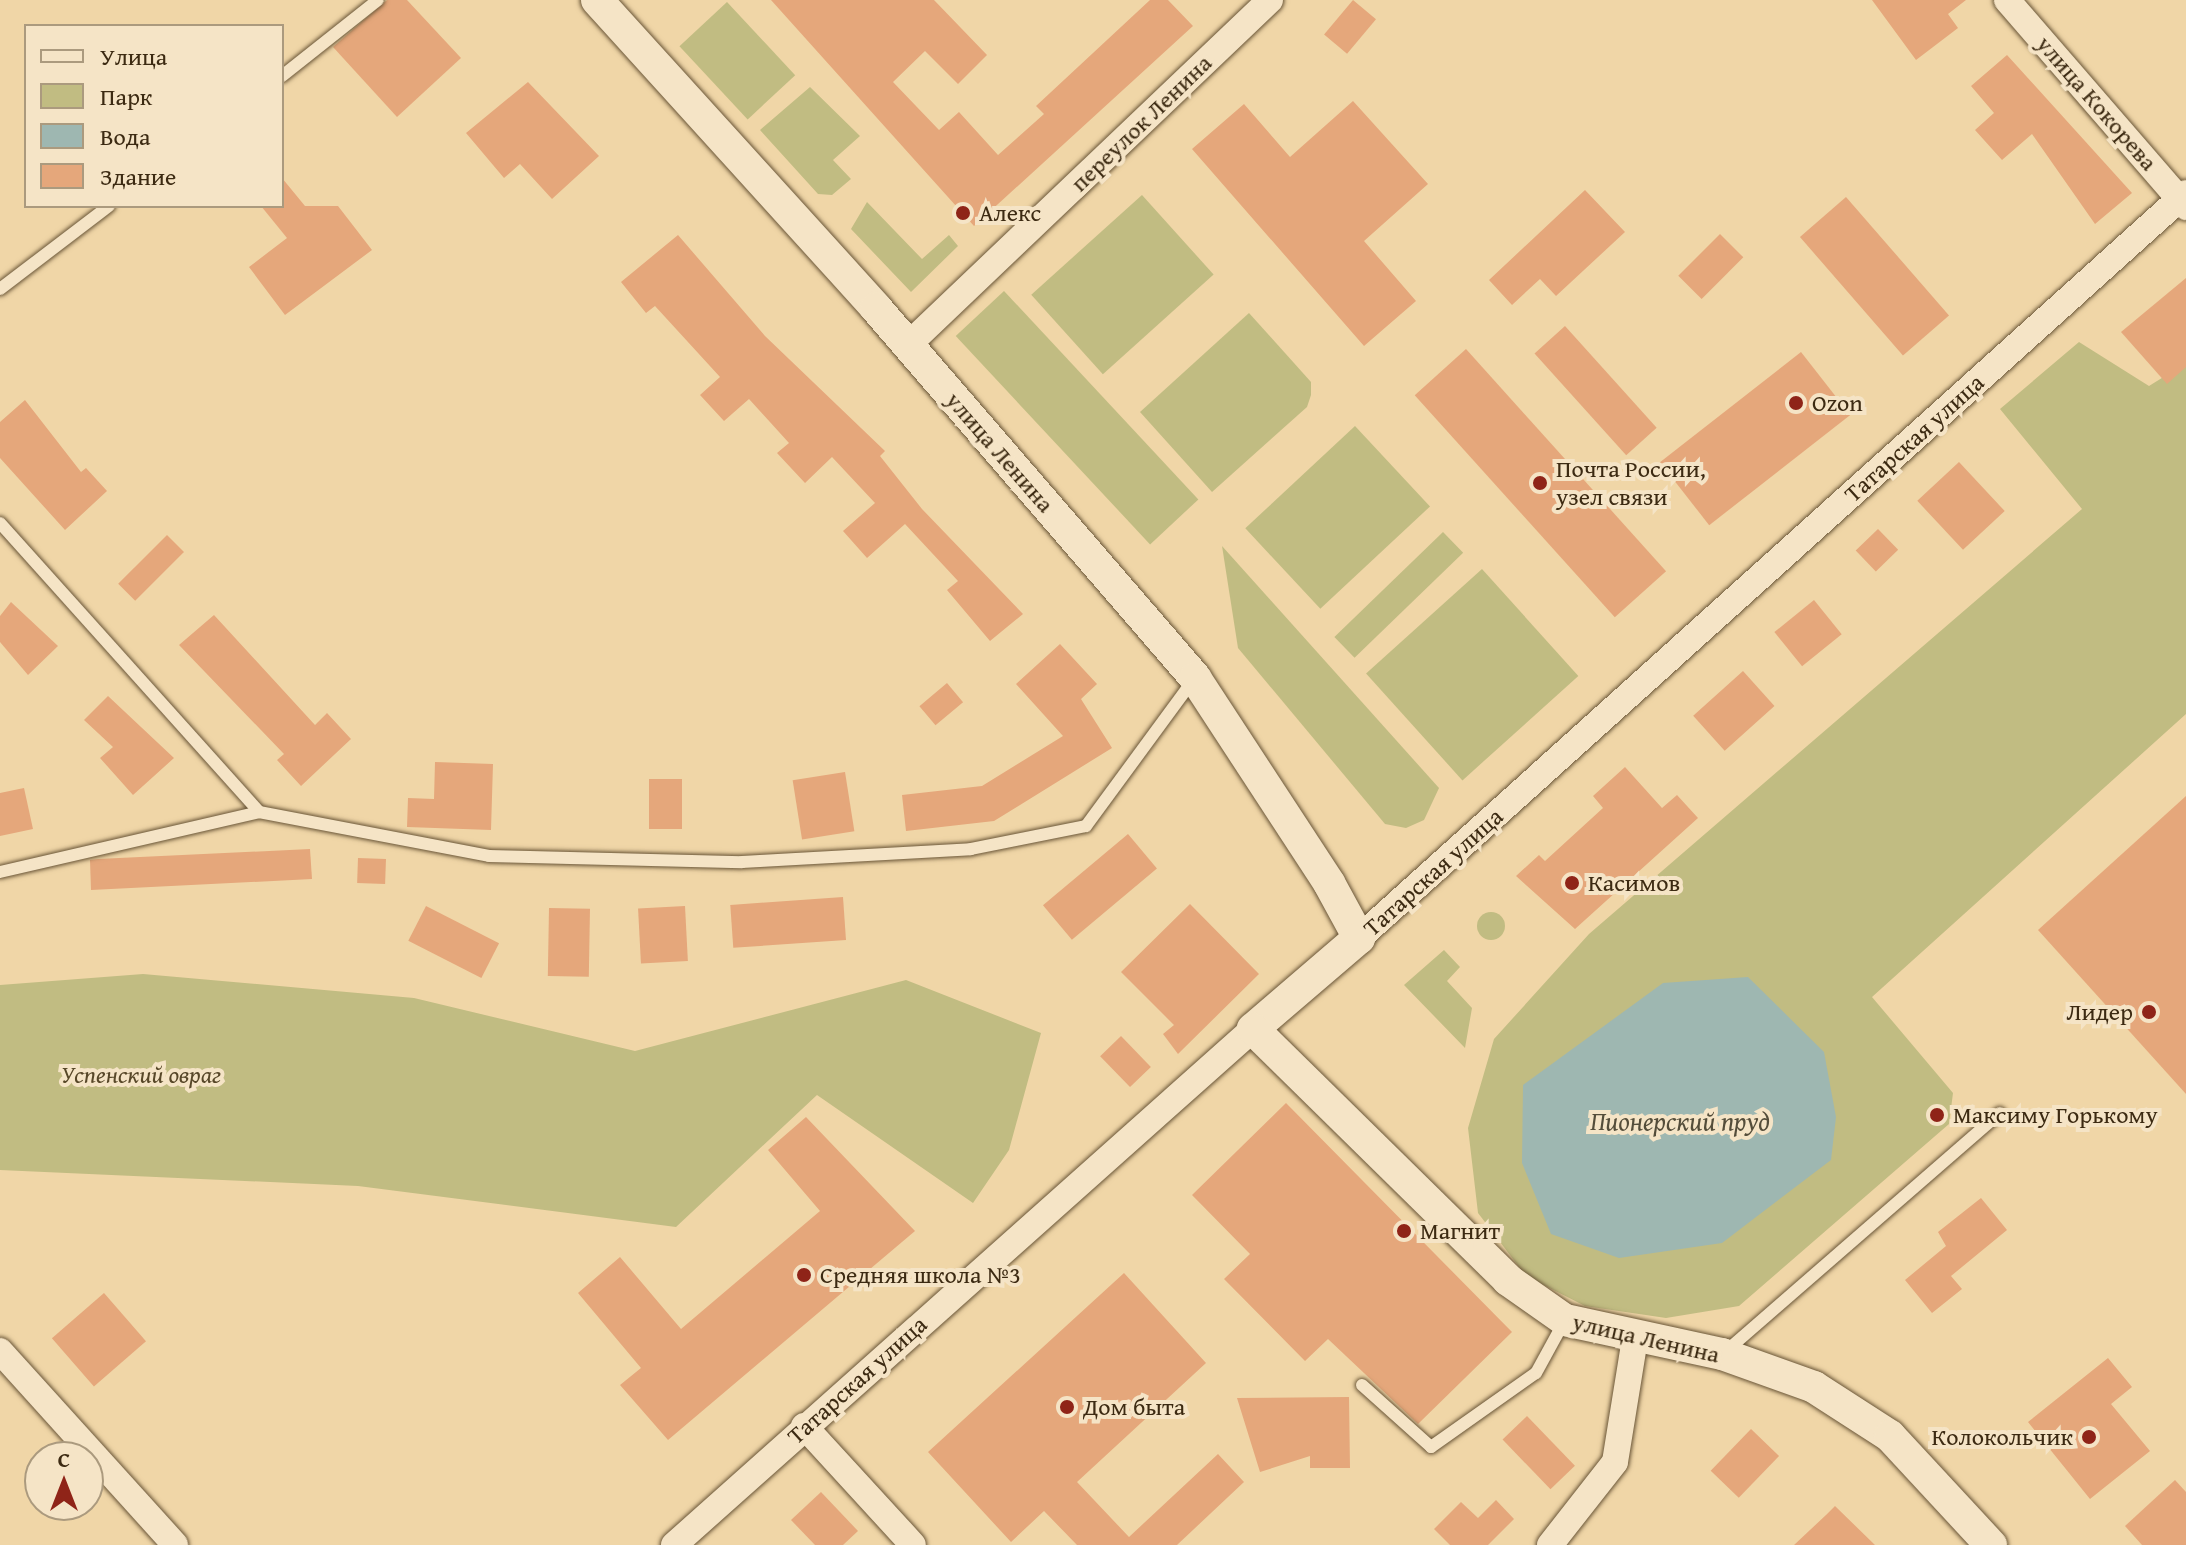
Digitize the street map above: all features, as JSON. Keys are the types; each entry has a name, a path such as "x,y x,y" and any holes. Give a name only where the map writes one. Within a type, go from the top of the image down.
{"street":[{"name":"улица Ленина","path":"597,0 908,345 1195,678 1359,938"},
{"name":"переулок Ленина","path":"908,345 1270,0"},
{"name":"улица Кокорева","path":"2007,0 2184,199"},
{"name":"Татарская улица","path":"674,1545 804,1426 1359,938 2184,199"},
{"name":"улица Ленина","path":"1253,1029 1508,1280 1565,1320 1635,1338 1722,1354 1814,1387 1890,1436 1991,1545"},
{"path":"1550,1545 1615,1462 1635,1338"},
{"path":"0,1351 175,1545"},
{"path":"804,1426 913,1545"}],"lane":[{"path":"284,74 378,0"},
{"path":"0,289 106,208"},
{"path":"0,523 259,812"},
{"path":"0,872 259,812 489,856 742,862 971,849 1086,826 1195,678"},
{"path":"1722,1354 2000,1113"},
{"path":"1362,1385 1431,1447 1536,1373 1565,1320"}],"green space":[{"path":"727,2 795,75 748,119 679,46"},
{"path":"810,87 860,136 833,160 851,179 832,195 818,194 760,130"},
{"path":"1142,195 1214,275 1103,374 1031,295"},
{"path":"867,202 922,259 949,235 958,246 911,292 851,229"},
{"path":"1004,291 1198,499 1150,544 956,336"},
{"path":"1249,313 1311,382 1311,395 1307,407 1212,492 1140,412"},
{"path":"2079,342 2149,386 2186,363 2186,714 1872,997 1953,1093 1949,1124 1739,1306 1666,1318 1585,1306 1526,1276 1478,1213 1468,1128 1494,1039 1589,934 2082,509 2000,409"},
{"path":"1355,426 1430,506 1320,609 1245,528"},
{"path":"1443,532 1463,553 1355,658 1334,637"},
{"path":"1222,546 1439,788 1424,820 1406,828 1385,824 1238,648"},
{"path":"1482,569 1578,676 1462,780 1366,673"},
{"path":"1491,912 1501,916 1505,926 1501,936 1491,940 1481,936 1477,926 1481,916"},
{"path":"1444,950 1460,967 1447,981 1472,1008 1465,1048 1404,985"},
{"name":"Успенский овраг","path":"143,974 414,998 635,1051 906,980 1041,1033 1009,1150 973,1203 817,1095 676,1227 358,1186 0,1170 0,985"}],"water":[{"name":"Пионерский пруд","path":"1748,977 1824,1052 1836,1117 1831,1160 1722,1243 1619,1258 1551,1234 1522,1163 1523,1085 1663,983"}],"building":[{"path":"387,0 407,0 461,58 397,117 333,47"},
{"path":"771,0 934,0 987,55 958,84 925,51 893,82 939,130 959,112 998,155 1044,114 1036,106 1150,0 1168,0 1193,26 974,226"},
{"path":"1353,0 1376,19 1347,54 1324,34"},
{"path":"1872,0 1966,0 1948,14 1958,28 1916,60"},
{"path":"2007,55 2132,193 2095,224 2032,134 2002,160 1975,130 1994,113 1971,86"},
{"path":"528,82 599,156 552,199 520,164 504,178 466,133"},
{"path":"1353,101 1428,184 1364,241 1416,301 1364,346 1192,149 1244,104 1290,157"},
{"path":"284,180 305,206 338,206 372,250 285,315 249,267 287,238 263,208 284,208"},
{"path":"1585,190 1625,232 1556,296 1540,279 1512,305 1489,280"},
{"path":"1846,197 1949,315 1903,356 1800,237"},
{"path":"1720,234 1743,257 1702,299 1678,276"},
{"path":"678,235 765,336 885,451 880,456 922,509 1023,614 990,641 947,590 958,581 905,524 867,558 843,531 875,503 832,457 805,483 777,453 789,443 749,399 724,421 700,395 720,377 655,306 646,313 621,282"},
{"path":"2186,278 2186,367 2167,384 2121,332"},
{"path":"1565,326 1657,428 1626,455 1535,353"},
{"name":"Почта России, узел связи","path":"1466,349 1666,571 1615,617 1415,395"},
{"path":"1801,352 1850,415 1709,525 1660,462"},
{"path":"25,400 81,472 86,468 107,491 65,530 0,458 0,422"},
{"path":"1959,462 2005,511 1963,550 1917,501"},
{"path":"1878,529 1898,550 1876,571 1856,551"},
{"path":"167,535 184,552 135,601 118,584"},
{"path":"1814,600 1842,634 1802,666 1774,632"},
{"path":"11,602 58,646 28,675 0,642 0,616"},
{"path":"214,615 315,725 327,713 351,739 301,786 277,760 284,754 179,645"},
{"path":"1060,644 1097,684 1081,699 1112,748 994,821 906,831 902,795 982,786 1063,736 1016,684"},
{"path":"1743,671 1774,706 1725,751 1693,716"},
{"path":"947,683 963,702 935,725 919,706"},
{"path":"108,696 174,758 133,795 100,758 113,747 84,720"},
{"path":"435,762 493,764 491,830 407,827 408,798 434,799"},
{"name":"Касимов","path":"1625,767 1662,808 1677,795 1698,818 1575,929 1516,876 1539,855 1545,861 1603,808 1593,796"},
{"path":"845,772 854,831 802,840 793,780"},
{"path":"649,779 682,779 682,829 649,829"},
{"path":"24,788 33,829 0,836 0,793"},
{"name":"Лидер","path":"2186,796 2186,1094 2038,930"},
{"path":"1128,834 1157,868 1072,940 1043,905"},
{"path":"310,849 312,879 91,890 90,860"},
{"path":"358,858 386,859 385,884 357,883"},
{"path":"843,897 846,940 733,948 730,905"},
{"path":"1190,904 1259,974 1178,1054 1163,1034 1174,1025 1121,972"},
{"path":"426,906 499,943 481,978 408,941"},
{"path":"685,906 688,961 641,963 638,908"},
{"path":"549,908 590,909 589,977 548,976"},
{"path":"1121,1036 1151,1067 1130,1087 1100,1056"},
{"path":"1286,1103 1512,1332 1418,1424 1328,1339 1305,1361 1224,1279 1250,1254 1192,1195"},
{"name":"Средняя школа №3","path":"806,1117 915,1231 668,1440 620,1385 641,1368 578,1293 620,1257 681,1329 820,1211 768,1150"},
{"path":"1981,1198 2007,1230 1951,1276 1962,1289 1932,1313 1905,1280 1946,1246 1938,1232"},
{"name":"Дом быта","path":"1124,1273 1206,1363 1077,1482 1129,1537 1218,1454 1244,1482 1177,1545 1077,1545 1044,1511 1011,1542 928,1452"},
{"path":"104,1293 146,1341 94,1387 52,1338"},
{"name":"Колокольчик","path":"2108,1358 2132,1387 2111,1404 2150,1451 2090,1499 2028,1422"},
{"path":"1349,1397 1350,1468 1310,1468 1310,1456 1260,1472 1237,1398"},
{"path":"1527,1416 1575,1466 1550,1489 1503,1440"},
{"path":"1751,1429 1779,1456 1739,1498 1711,1471"},
{"path":"2175,1480 2186,1492 2186,1545 2142,1545 2125,1526"},
{"path":"821,1492 858,1531 843,1545 815,1545 791,1520"},
{"path":"1496,1500 1514,1519 1488,1545 1450,1545 1434,1529 1461,1502 1478,1518"},
{"path":"1835,1506 1875,1545 1794,1545 1826,1515"}],"place":[{"name":"Алекс","path":"963,213"},
{"name":"Ozon","path":"1796,403"},
{"name":"Почта России, узел связи","path":"1540,483"},
{"name":"Касимов","path":"1572,883"},
{"name":"Лидер","path":"2149,1012"},
{"name":"Максиму Горькому","path":"1937,1115"},
{"name":"Магнит","path":"1404,1231"},
{"name":"Средняя школа №3","path":"804,1275"},
{"name":"Дом быта","path":"1067,1407"},
{"name":"Колокольчик","path":"2089,1437"}]}
